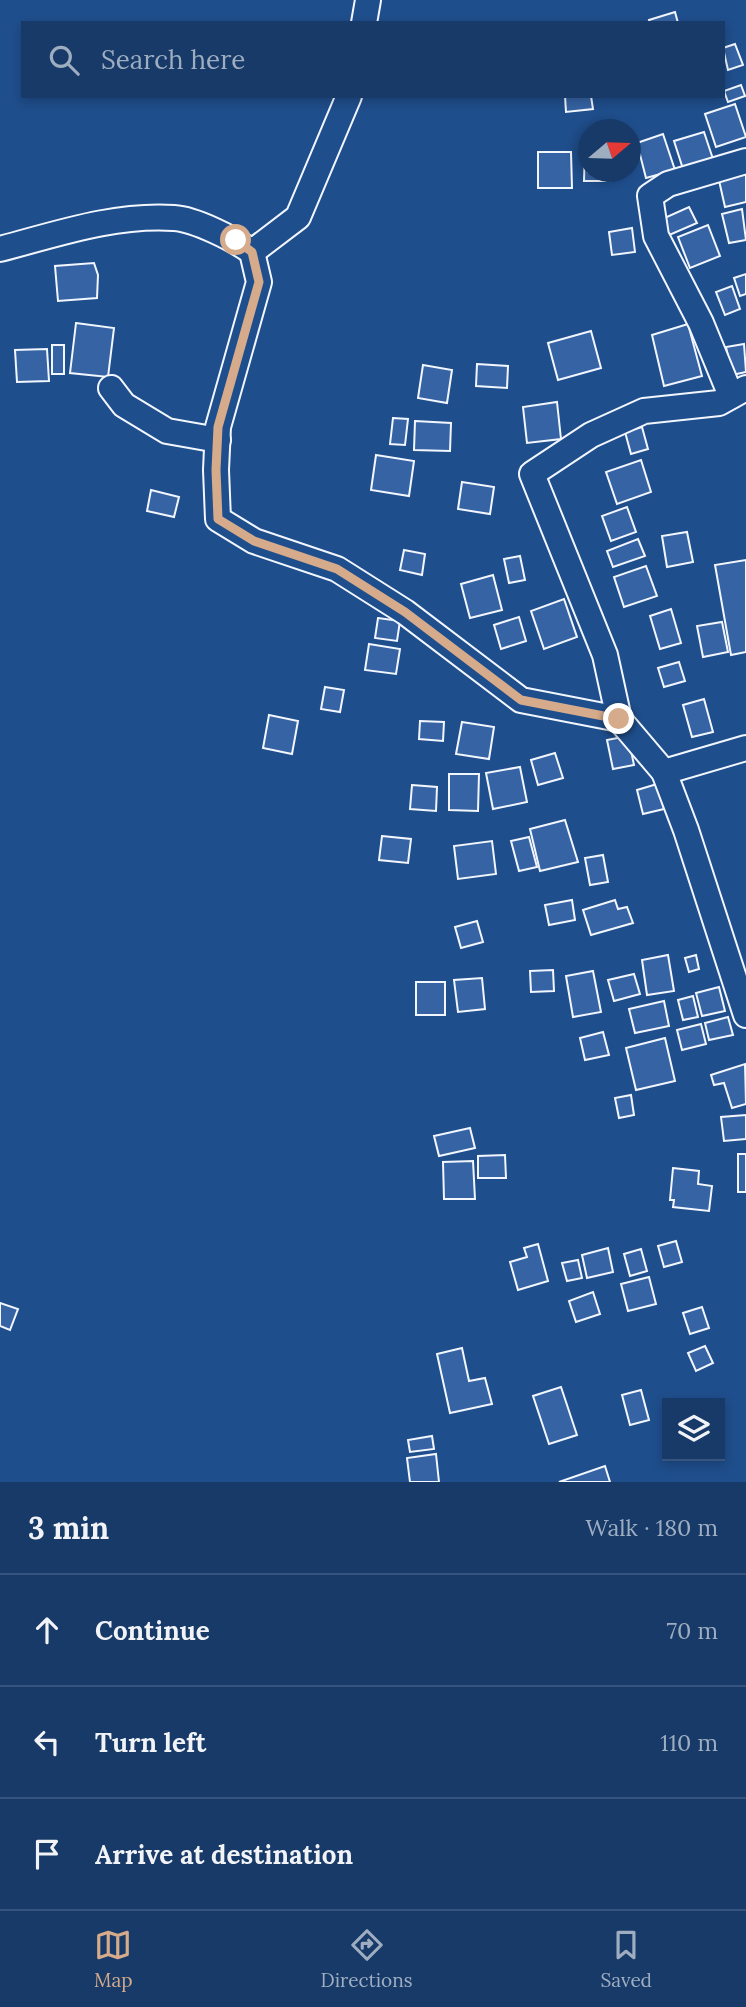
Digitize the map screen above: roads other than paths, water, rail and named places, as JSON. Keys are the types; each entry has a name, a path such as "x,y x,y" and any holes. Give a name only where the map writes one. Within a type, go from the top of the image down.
{"street":[{"path":"364,21 368,0"},
{"path":"252,252 298,217 348,98"},
{"path":"746,161 668,184 650,196 656,236 739,392 719,403 643,411 592,435 532,474 606,654 619,719 664,772 686,830 746,1015"},
{"path":"0,248 108,220 177,218 236,240 252,252 259,282 218,427 218,519 254,541 337,569 405,612 521,700 619,719"},
{"path":"111,388 124,405 167,431 218,440"},
{"path":"664,772 746,748"}]}
